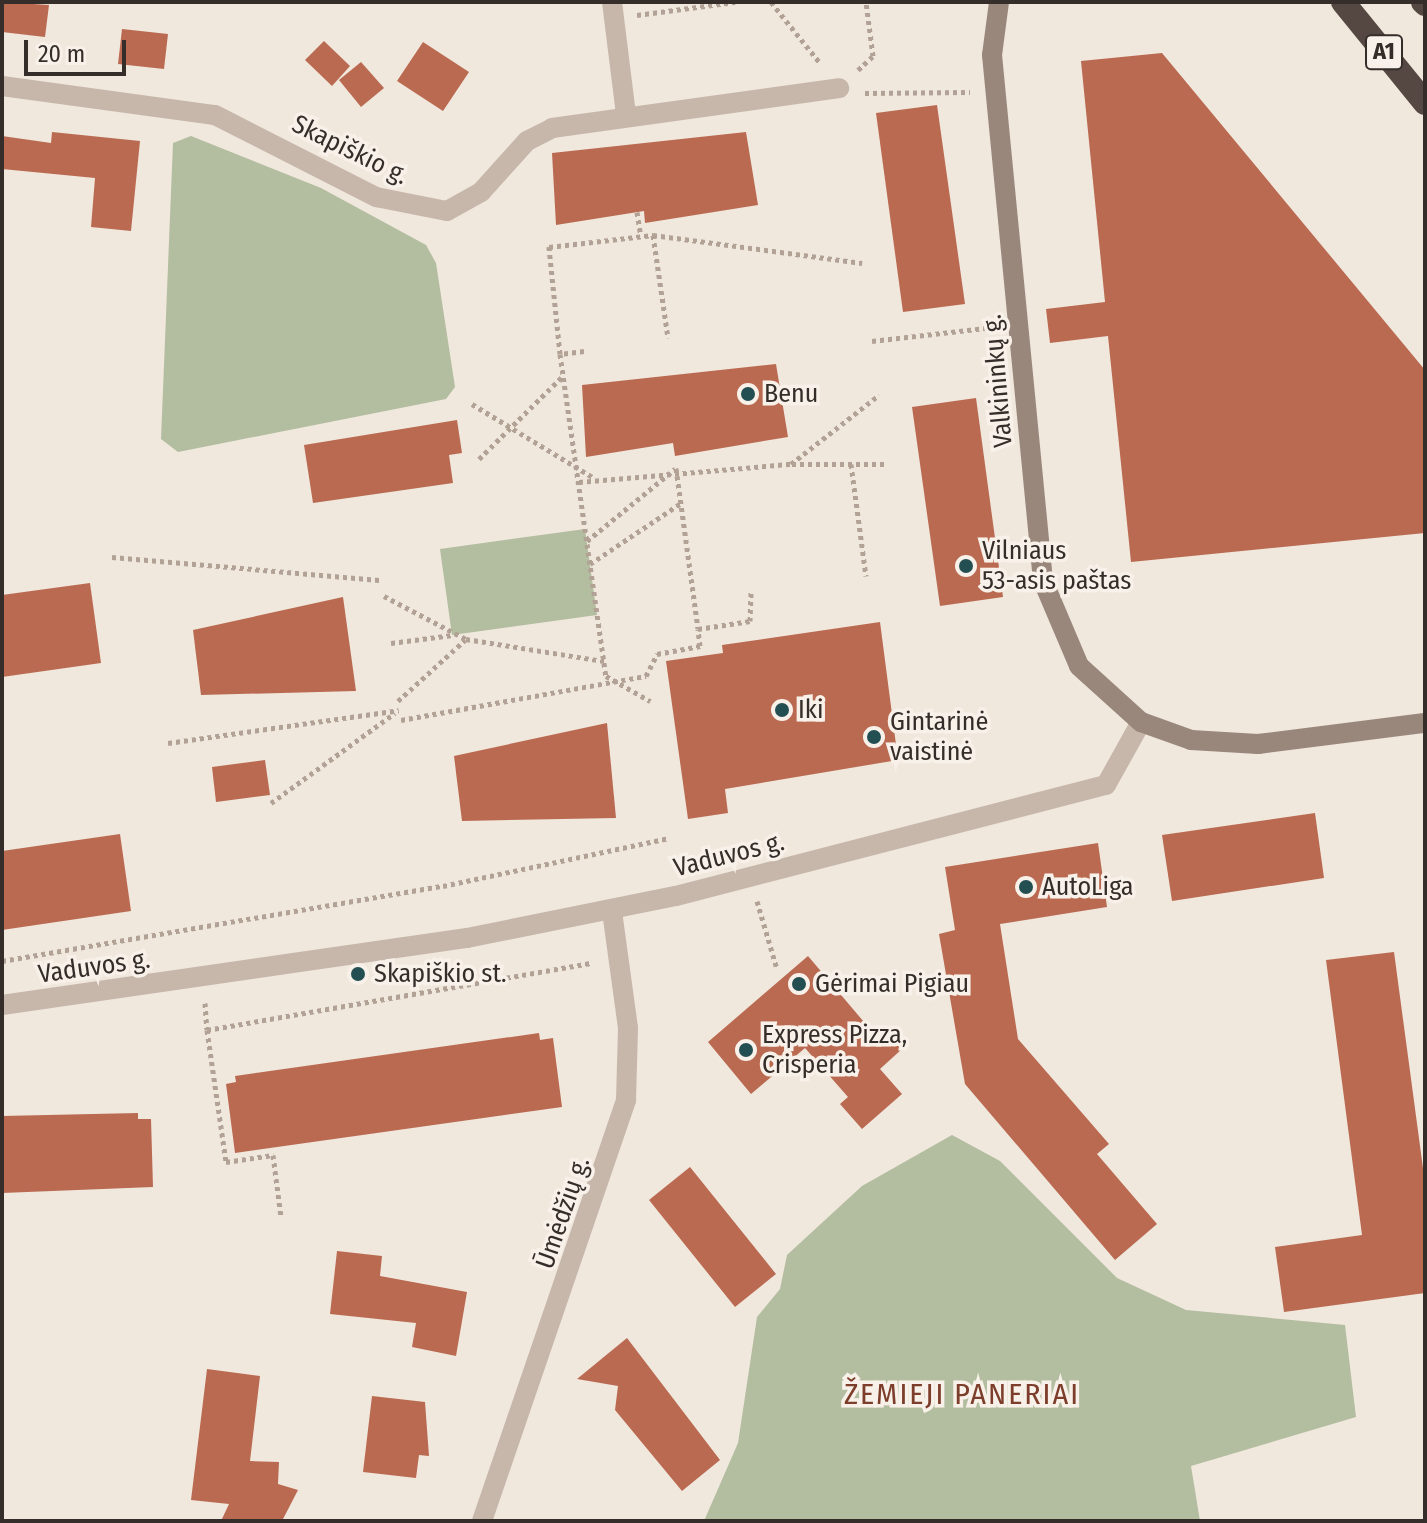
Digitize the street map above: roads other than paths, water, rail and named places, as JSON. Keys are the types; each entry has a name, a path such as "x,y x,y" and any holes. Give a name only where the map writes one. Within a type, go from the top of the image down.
{"highway":[{"name":"A1","path":"1343,2 1425,103"}],"street":[{"name":"Valkininkų g.","path":"999,2 995,89 1043,581 1079,666 1141,722"},
{"path":"613,10 626,115"},
{"name":"Skapiškio g.","path":"2,86 215,115 420,211 447,211 481,192 527,141 552,128 626,115 839,88"},
{"path":"1141,722 1191,740 1258,744 1425,723"},
{"name":"Vaduvos g.","path":"2,1005 202,978 612,911 1106,785 1141,722"},
{"name":"Ūmėdžių g.","path":"482,1521 626,1100 621,958 612,911"}],"place":[{"name":"Benu","path":"748,394"},
{"name":"Vilniaus 53-asis paštas","path":"966,566"},
{"name":"Iki","path":"782,710"},
{"name":"Gintarinė vaistinė","path":"874,737"},
{"name":"AutoLiga","path":"1026,887"},
{"name":"Skapiškio st.","path":"358,974"},
{"name":"Gėrimai Pigiau","path":"799,984"},
{"name":"Express Pizza, Crisperia","path":"746,1050"}],"district":[{"name":"ŽEMIEJI PANERIAI","path":"962,1394"}]}
